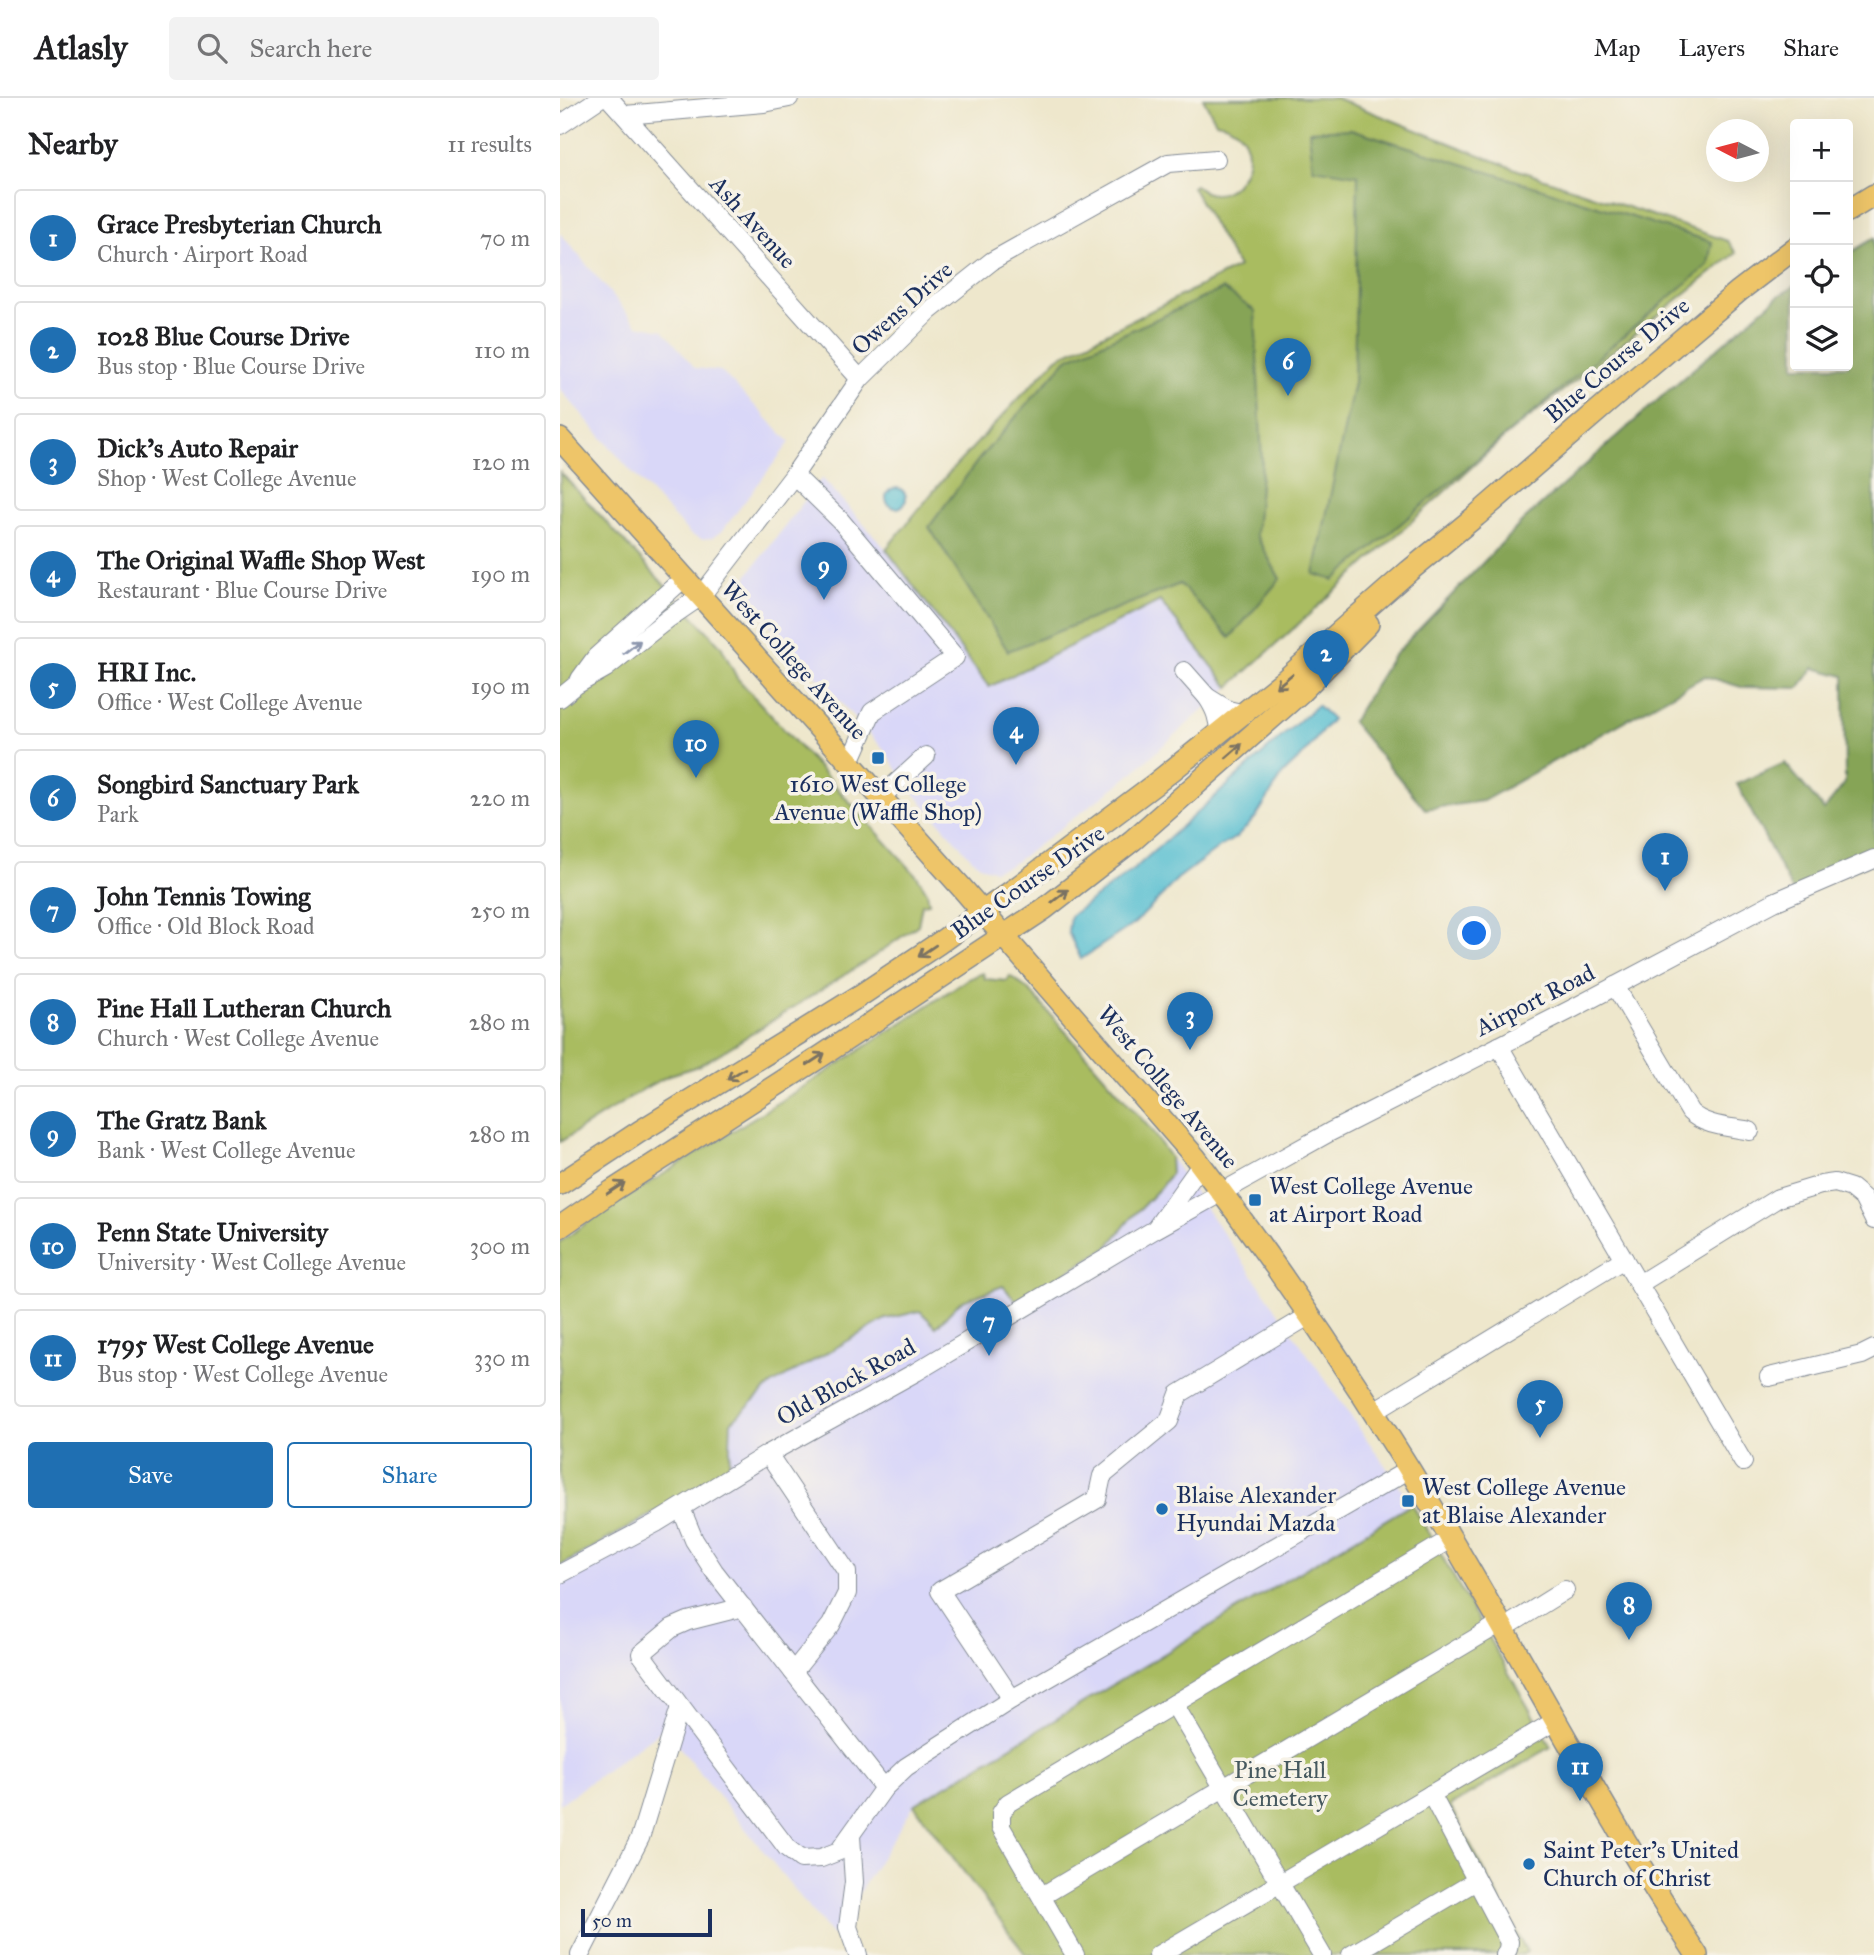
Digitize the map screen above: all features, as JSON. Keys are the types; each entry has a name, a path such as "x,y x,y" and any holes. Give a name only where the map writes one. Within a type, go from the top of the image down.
{"main road":[{"path":"1853,208 1874,195"},
{"name":"Blue Course Drive","path":"560,1184 861,995 983,912 1101,825 1286,679 1739,291 1790,252"},
{"name":"West College Avenue","path":"560,439 983,912 1223,1193 1374,1411 1452,1538 1614,1822 1697,1955"},
{"name":"Blue Course Drive","path":"560,1227 1044,909 1133,840 1269,720 1476,516"}],"street":[{"path":"560,125 600,98"},
{"name":"Ash Avenue","path":"609,98 860,379"},
{"path":"625,116 764,103 789,98"},
{"name":"Owens Drive","path":"576,685 606,668 701,596 794,475 860,379 929,311 992,261 1168,163 1216,159"},
{"path":"794,475 840,520 955,657 872,712 850,762"},
{"path":"560,698 576,685 596,657 684,578"},
{"path":"1184,671 1216,711 1219,734"},
{"path":"1207,697 1228,710 1245,713"},
{"path":"881,797 926,756"},
{"name":"Airport Road","path":"1223,1193 1330,1132 1774,902 1874,859"},
{"path":"1615,986 1690,1112 1706,1122 1750,1131"},
{"path":"1499,1046 1743,1462"},
{"name":"Old Block Road","path":"1154,1230 1201,1165"},
{"path":"1639,1284 1778,1198 1821,1185 1835,1183 1851,1188 1863,1198 1874,1220"},
{"name":"Old Block Road","path":"560,1574 681,1508 768,1454 916,1372 1154,1230 1223,1193"},
{"path":"1374,1411 1624,1259"},
{"path":"1012,1699 940,1591 1097,1499 1102,1476 1169,1421 1179,1394 1310,1315"},
{"path":"1769,1377 1863,1355 1874,1349"},
{"path":"768,1454 847,1572 848,1593 831,1625 793,1672"},
{"path":"743,1607 688,1621 673,1628 641,1654 787,1848 802,1859 821,1858 839,1851 884,1788 906,1766 1012,1699 1410,1469"},
{"path":"681,1508 694,1540 714,1570 884,1788"},
{"path":"1075,1955 1002,1827 1001,1813 1008,1803 1452,1538"},
{"path":"1042,1896 1565,1590"},
{"path":"1174,1704 1322,1955"},
{"path":"580,1955 640,1838 680,1707"},
{"path":"1158,1955 1557,1720"},
{"path":"1431,1794 1508,1942 1505,1955"},
{"path":"851,1836 854,1882 848,1927 858,1955"},
{"path":"1351,1955 1476,1881"}],"shaded area":[{"path":"560,233 637,325 663,330 695,368 721,371 790,442 723,530 712,538 701,539 691,535 560,389"},
{"path":"822,478 886,549 989,687 1160,601 1229,687 1128,777 1025,855 1009,866 994,870 983,867 972,859 912,791 883,749 745,595 745,581 749,573"},
{"path":"1170,1157 1412,1504 914,1805 832,1936 664,1728 560,1804 560,1566 729,1471 731,1422 771,1385 886,1319 921,1310 936,1326 960,1302 1107,1248 1171,1173"}],"green space":[{"path":"1203,98 1336,98 1518,170 1728,241 1736,253 1507,435 1229,687 1160,601 989,687 886,549 947,475 1057,358 1238,267 1192,187 1195,185 1210,193 1224,192 1236,184 1244,172 1248,157 1245,142 1235,129 1216,122"},
{"path":"1351,129 1712,242 1708,265 1334,580 1314,574 1354,382 1358,175 1313,168 1309,131"},
{"path":"1874,238 1874,861 1794,894 1737,784 1785,763 1824,810 1845,783 1844,676 1814,668 1799,688 1741,687 1705,676 1483,801 1425,809 1352,722 1392,657 1523,521 1777,297 1790,289 1790,371 1853,371 1853,251"},
{"path":"1223,289 1255,311 1262,461 1256,535 1280,579 1230,638 1180,584 1008,651 929,527 979,459 1067,359"},
{"path":"560,472 721,646 737,678 917,876 927,892 929,903 922,904 918,925 873,957 724,1051 698,1066 670,1075 647,1087 560,1142"},
{"path":"983,973 985,979 1007,981 1010,976 1030,991 1148,1126 1170,1157 1171,1173 1107,1248 1017,1302 1003,1286 960,1302 936,1327 920,1311 886,1319 771,1385 731,1422 729,1471 560,1566 560,1242 968,979"},
{"name":"Pine Hall Cemetery","path":"1412,1504 1551,1747 1450,1806 1527,1952 1522,1955 1026,1955 914,1805"}],"water":[{"path":"896,488 903,491 906,498 903,505 896,508 889,505 886,498 889,491"},
{"path":"1317,705 1332,719 1303,755 1283,774 1256,817 1238,836 1177,879 1135,923 1081,959 1068,932 1070,916 1133,870"}],"place":[{"name":"Songbird Sanctuary Park","path":"1288,396"},
{"name":"The Gratz Bank","path":"824,600"},
{"name":"1028 Blue Course Drive","path":"1326,688"},
{"name":"1610 West College Avenue (Waffle Shop)","path":"878,758"},
{"name":"The Original Waffle Shop West","path":"1016,765"},
{"name":"Penn State University","path":"696,778"},
{"name":"Grace Presbyterian Church","path":"1665,891"},
{"name":"Dick's Auto Repair","path":"1190,1050"},
{"name":"West College Avenue at Airport Road","path":"1255,1200"},
{"name":"John Tennis Towing","path":"989,1356"},
{"name":"HRI Inc.","path":"1540,1438"},
{"name":"West College Avenue at Blaise Alexander","path":"1408,1501"},
{"name":"Blaise Alexander Hyundai Mazda","path":"1162,1509"},
{"name":"Pine Hall Lutheran Church","path":"1629,1640"},
{"name":"1795 West College Avenue","path":"1580,1801"},
{"name":"Saint Peter's United Church of Christ","path":"1529,1864"}]}
